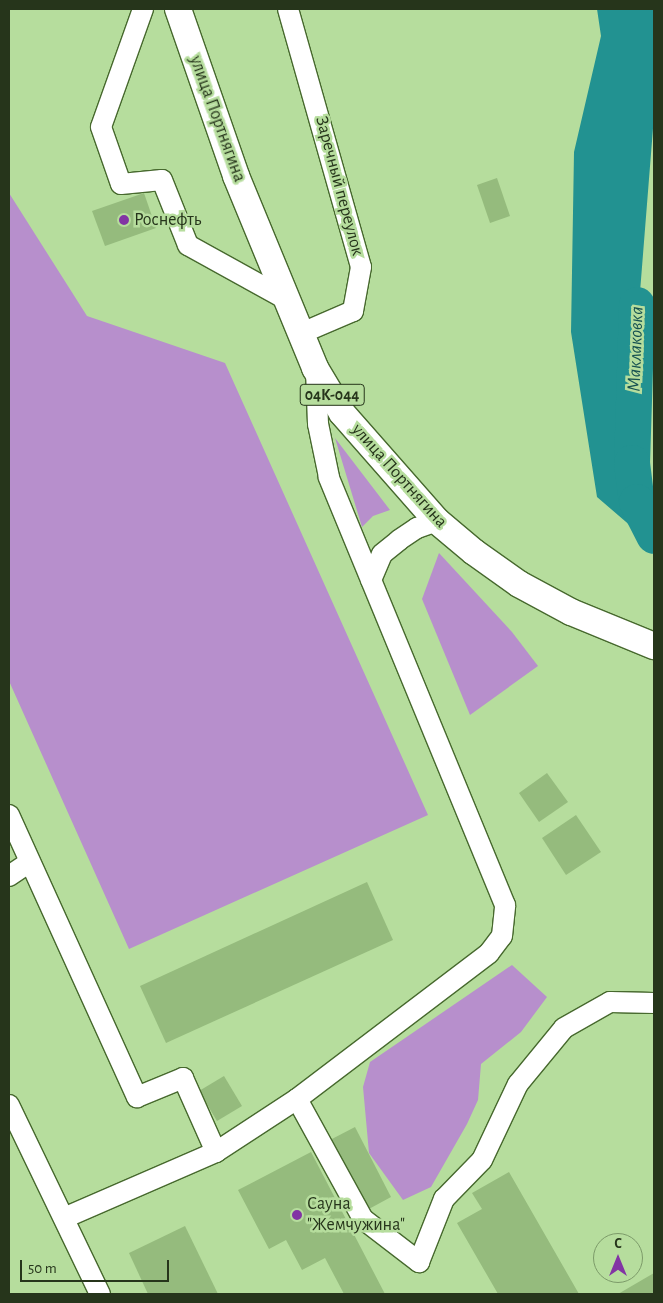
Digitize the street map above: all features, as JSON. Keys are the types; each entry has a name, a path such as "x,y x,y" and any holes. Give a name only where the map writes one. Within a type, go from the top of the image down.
{"main road":[{"name":"улица Портнягина","path":"178,9 236,176 315,368 342,413 365,442 437,521 519,584 611,630 654,646"}],"street":[{"path":"143,9 101,127 121,184 162,180 188,245 289,301"},
{"name":"Заречный переулок","path":"288,9 361,267 354,311 302,333"},
{"path":"64,1218 216,1152 297,1099 489,953 502,936 506,921 505,905 345,521 321,449 315,368"},
{"path":"371,580 382,554 418,528 437,521"},
{"path":"9,815 137,1097 183,1078 216,1152"},
{"path":"9,876 30,862"},
{"path":"297,1099 363,1219 419,1262 444,1199 482,1160 518,1084 564,1028 610,1002 654,1003"},
{"path":"9,1105 100,1294"}],"shaded area":[{"path":"9,193 87,316 225,363 428,815 129,949 9,681"},
{"path":"335,438 390,510 373,516 362,527"},
{"path":"439,553 512,632 538,666 470,715 422,599"},
{"path":"512,965 547,997 521,1032 481,1064 478,1100 467,1124 431,1187 403,1200 369,1153 363,1087 370,1062"}],"water":[{"path":"597,9 654,9 654,116 635,355 632,463 637,502 654,512 654,546 597,497 571,332 574,152 601,36"}],"building":[{"path":"497,178 510,216 490,223 477,185"},
{"name":"Роснефть","path":"144,193 156,228 105,246 92,211"},
{"path":"547,773 568,802 539,822 519,793"},
{"path":"576,815 601,852 566,875 542,838"},
{"path":"367,882 393,940 166,1043 140,986"},
{"path":"224,1076 242,1106 217,1121 199,1091"},
{"path":"355,1127 391,1197 367,1210 330,1140"},
{"name":"Сауна \"Жемчужина\"","path":"311,1152 385,1294 344,1294 325,1258 302,1270 286,1240 269,1249 238,1190"},
{"path":"509,1172 579,1294 498,1294 457,1223 482,1209 472,1193"},
{"path":"185,1226 218,1294 148,1294 129,1253"},
{"path":"654,1273 654,1294 618,1294 637,1283 643,1283 643,1279"}],"waterway":[{"name":"Маклаковка","path":"637,305 632,463 637,502 654,536"}],"place":[{"name":"Роснефть","path":"124,220"},
{"name":"Сауна \"Жемчужина\"","path":"297,1215"}]}
